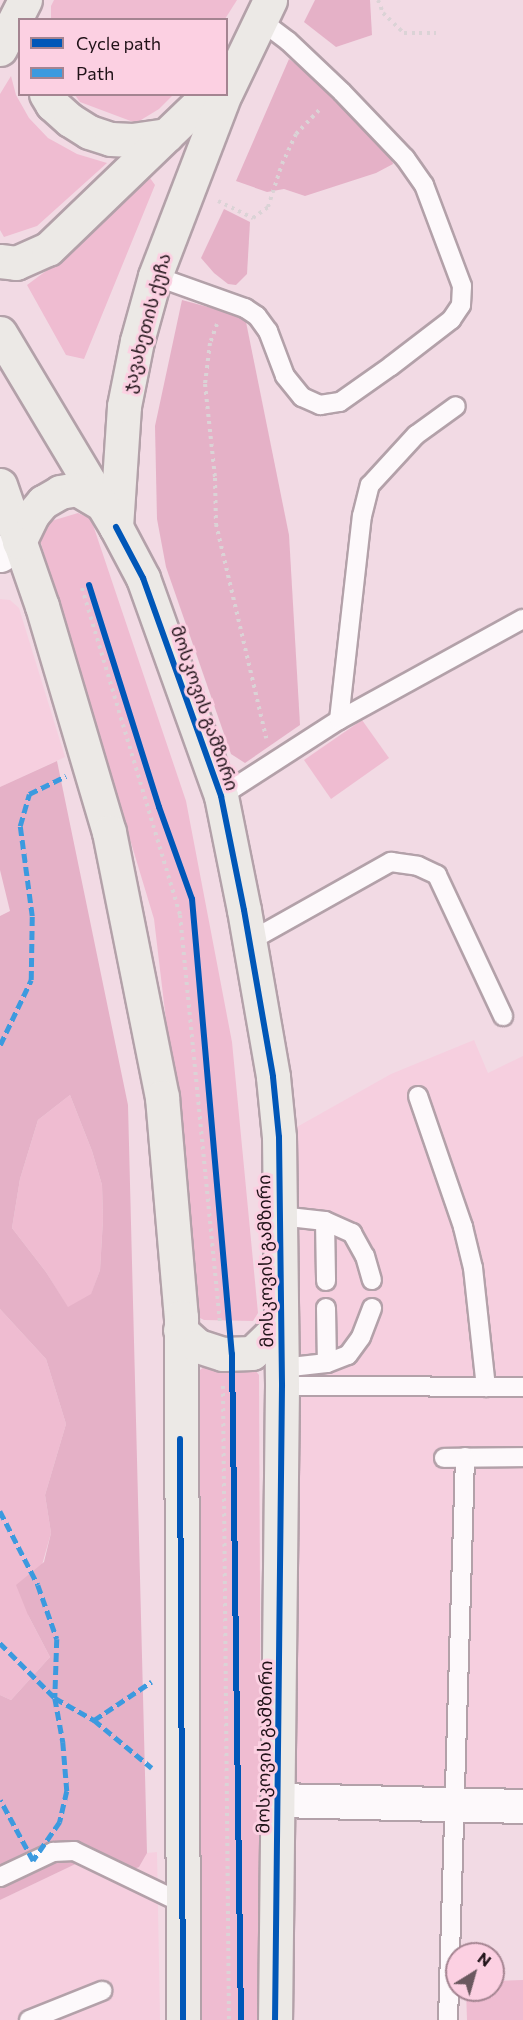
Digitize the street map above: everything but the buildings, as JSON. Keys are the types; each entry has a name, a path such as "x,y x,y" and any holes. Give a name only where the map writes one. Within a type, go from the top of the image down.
{"main road":[{"path":"0,11 10,0"},
{"path":"0,49 25,0"},
{"path":"34,18 36,0"},
{"name":"ჯავახეთის ქუჩა","path":"229,81 264,9"},
{"path":"47,96 52,104 70,120 89,132 111,139 132,140 167,135"},
{"path":"0,261 16,263 48,249 207,96"},
{"name":"ჯავახეთის ქუჩა","path":"109,516 124,406 137,341 155,276 223,96"},
{"name":"მოსკოვის გამზირი","path":"0,333 109,516 143,578 221,796 250,941 273,1077 279,1137 282,1377 275,2020"},
{"path":"0,484 10,548 42,606 112,843 162,1097 180,1330 183,2020"},
{"path":"10,548 43,502 60,492 77,489 109,516"},
{"path":"180,1330 198,1346 222,1354 252,1353 281,1325"}],"street":[{"path":"278,1800 523,1806"}],"lane":[{"path":"155,276 226,301 257,316 268,331 285,376 302,397 320,405 340,402 391,366 451,320 461,305 462,286 424,186 405,158 342,92 288,41 264,9"},
{"path":"339,720 362,516 370,485 416,435 456,406"},
{"path":"221,796 339,720 523,619"},
{"path":"250,941 391,862 418,866 437,875 503,1016"},
{"path":"418,1096 463,1227 473,1268 486,1387"},
{"path":"280,1216 325,1221 351,1233 365,1256 372,1280"},
{"path":"325,1221 326,1281"},
{"path":"326,1308 327,1363"},
{"path":"282,1377 348,1355 361,1337 372,1308"},
{"path":"282,1377 523,1387"},
{"path":"448,2020 465,1457"},
{"path":"444,1458 523,1457"},
{"path":"0,1877 53,1852 74,1851 182,1903"},
{"path":"29,2020 102,1991"}],"path":[{"path":"378,0 383,13 404,33 436,33"},
{"path":"218,201 253,218 268,207 282,164 296,134 322,107 342,92"},
{"path":"226,301 210,343 205,384 215,478 216,524 265,728 269,766"},
{"path":"89,585 100,619"}],"shaded area":[{"path":"54,0 237,0 226,18 51,18 51,6"},
{"path":"315,0 370,0 372,35 336,47 304,22"},
{"path":"289,59 309,73 372,130 390,152 393,164 376,173 305,196 284,189 267,192 236,181"},
{"path":"11,76 16,95 29,118 48,138 77,154 107,163 37,226 4,237 0,230 0,94"},
{"path":"76,96 172,96 159,109 136,123 80,102"},
{"path":"150,178 155,185 84,359 66,355 27,285 54,265"},
{"path":"224,209 250,222 247,274 236,285 228,284 201,258"},
{"path":"182,300 245,317 289,535 300,725 245,763 231,754 166,567 157,519 155,426"},
{"path":"78,513 91,519 186,801 232,1042 258,1313 253,1321 204,1320 194,1315 187,1197 154,919 39,537 48,522"},
{"path":"0,599 10,600 19,608 65,757 0,787"},
{"path":"362,720 389,758 331,799 304,760"},
{"path":"57,761 128,1105 147,1853 139,1867 123,1873 86,1859 0,1900 0,1695 11,1700 50,1657 28,1615 16,1585 44,1562 51,1533 45,1495 66,1424 46,1359 0,1309 0,916 10,911 0,870 0,787","holes":["70,1095 92,1151 102,1185 100,1270 91,1294 68,1307 46,1272 12,1228 20,1179 38,1120"]},
{"path":"474,1040 488,1073 523,1056 523,1813 294,1809 288,1132 391,1074"},
{"path":"70,1095 92,1151 102,1185 103,1219 100,1270 91,1295 68,1308 46,1272 12,1228 20,1179 38,1120"},
{"path":"0,1309 46,1359 66,1424 45,1495 51,1533 28,1615 50,1657 11,1700 0,1695"},
{"path":"209,1363 251,1365 259,1375 262,2020 202,2020 195,1374"},
{"path":"157,1852 160,2020 0,2020 0,1900 86,1859 139,1867 147,1853"},
{"path":"523,1980 523,2020 467,2020 466,2002 505,2002 505,1981"}],"marked path":[{"path":"0,1045 31,980 32,916 20,826 29,794 66,776"},
{"path":"0,1511 38,1585 57,1639 55,1698 63,1742 67,1791 60,1822 33,1861 0,1800"},
{"path":"0,1643 55,1698 94,1720 151,1682"},
{"path":"94,1720 152,1768"}],"cycle path":[{"path":"116,527 143,578 221,796 244,910 273,1077 279,1137 282,1386 275,2020"},
{"path":"89,585 159,807 192,899 232,1354 241,2020"},
{"path":"180,1439 183,2020"}]}
